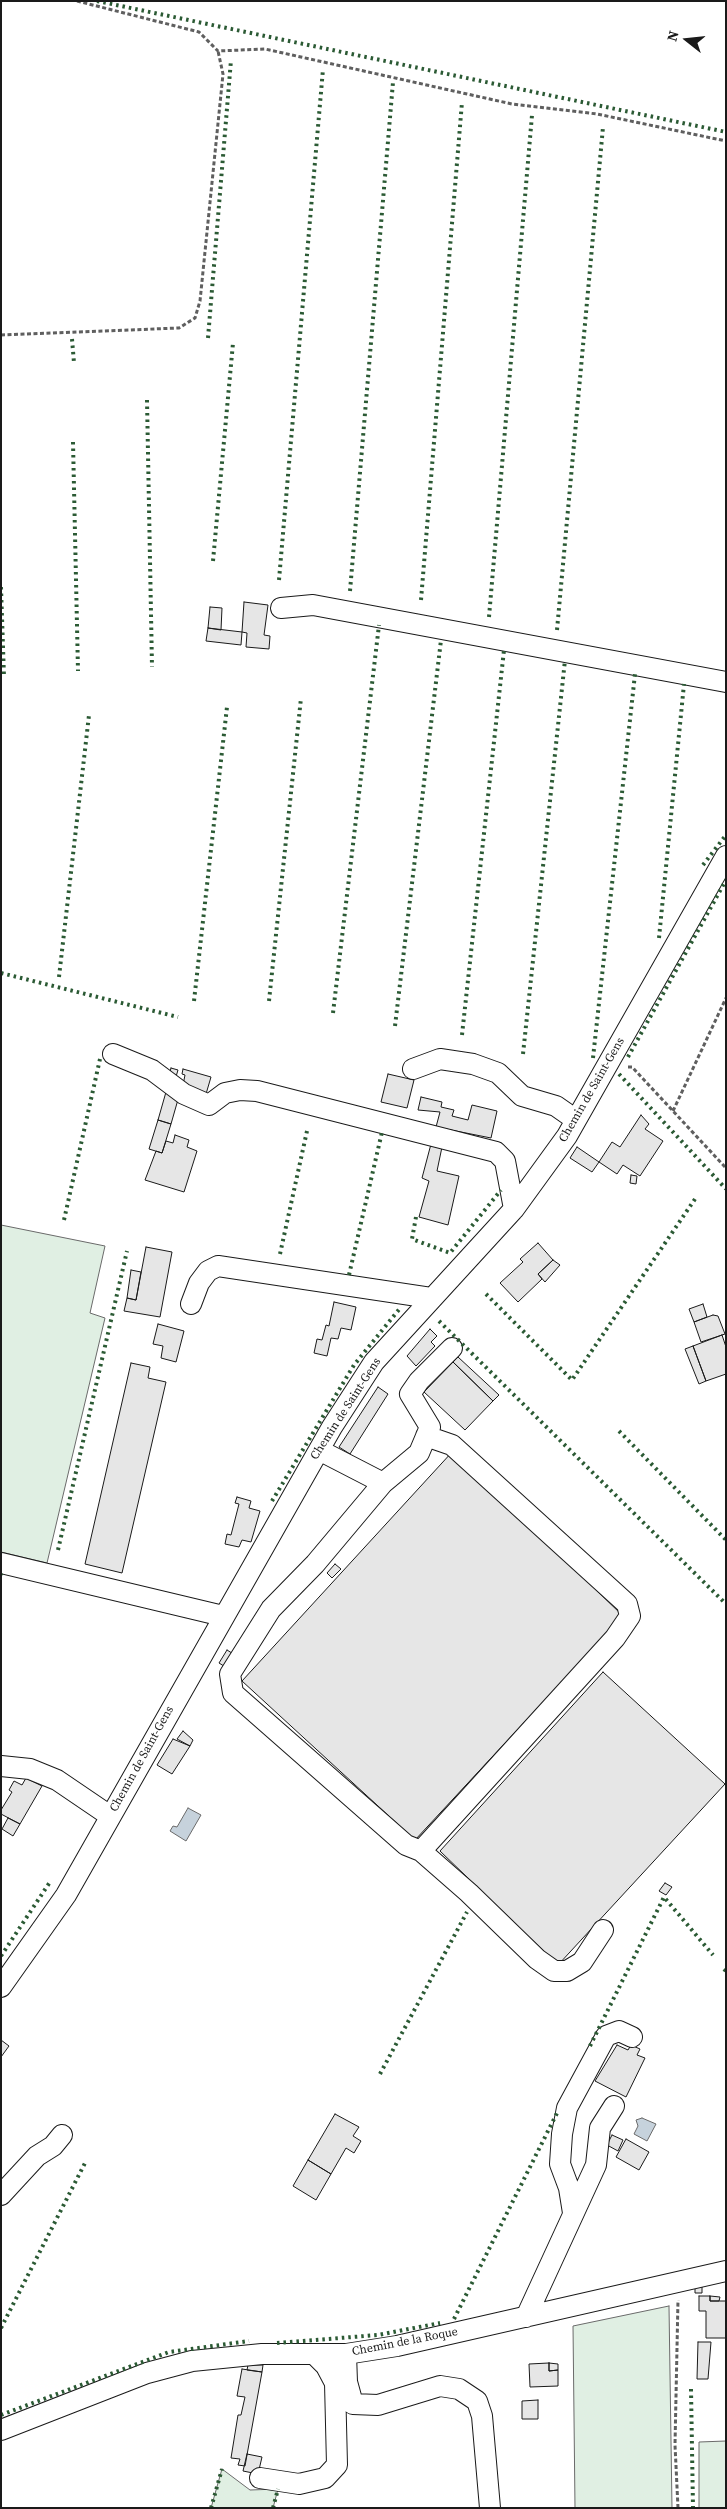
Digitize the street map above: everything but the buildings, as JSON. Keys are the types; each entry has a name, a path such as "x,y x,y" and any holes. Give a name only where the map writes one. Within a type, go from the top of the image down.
{"street":[{"path":"282,608 312,605 726,682"},
{"name":"Chemin de Saint-Gens","path":"1,1987 66,1895 223,1616 319,1450 374,1362 514,1208 576,1120 726,856"},
{"path":"113,1054 152,1070 184,1094 209,1105 225,1093 240,1090 257,1091 496,1152 506,1161 514,1208"},
{"path":"413,1070 440,1059 473,1064 498,1073 522,1096 556,1106 576,1120"},
{"path":"190,1304 199,1283 208,1271 218,1266 432,1298"},
{"path":"452,1348 419,1381 410,1394 430,1428 419,1453 383,1483 315,1564 271,1609 230,1674 233,1693 406,1845 421,1851 468,1892 537,1959 554,1971 567,1971 582,1962 603,1930"},
{"path":"421,1851 615,1638 630,1616 627,1604 452,1445 426,1436"},
{"path":"319,1450 383,1483"},
{"path":"1,1563 223,1616"},
{"path":"1,1766 30,1769 57,1780 110,1816"},
{"path":"573,2213 569,2188 560,2164 562,2134 568,2108 606,2036 619,2031 632,2036"},
{"path":"526,2317 596,2165 600,2128 614,2106"},
{"path":"1,2195 37,2156 53,2146 62,2135"},
{"name":"Chemin de la Roque","path":"1,2430 147,2373 192,2361 262,2354 346,2354 397,2346 726,2271"},
{"path":"260,2478 299,2484 325,2478 337,2465 335,2384 326,2366 314,2354"},
{"path":"346,2354 347,2382 353,2404 378,2404 440,2386 459,2389 477,2401 482,2416 490,2508"}],"path":[{"path":"1,335 179,328 195,318 200,301 223,74 218,51 199,32 77,1"},
{"path":"218,51 265,49 512,104 596,114 726,141"},
{"path":"673,1111 726,998"},
{"path":"608,1063 632,1067 726,1168"},
{"path":"678,2508 675,2445 679,2282"}],"green space":[{"path":"1,1225 105,1246 90,1313 105,1318 47,1563 1,1552"},
{"path":"669,2306 672,2508 575,2508 573,2326"},
{"path":"726,2441 726,2508 699,2508 699,2442"},
{"path":"222,2469 250,2490 278,2489 273,2508 211,2508"}],"shaded area":[{"path":"188,1808 201,1815 186,1841 170,1831 173,1826 177,1827"},
{"path":"642,2118 656,2124 647,2141 634,2134 638,2126 636,2120"}],"hedge":[{"path":"97,1 726,132"},
{"path":"208,338 231,60"},
{"path":"279,580 323,69"},
{"path":"350,591 393,82"},
{"path":"421,600 462,102"},
{"path":"489,617 532,115"},
{"path":"557,630 603,127"},
{"path":"72,339 74,363"},
{"path":"213,561 233,343"},
{"path":"147,400 152,667"},
{"path":"73,442 78,671"},
{"path":"1,587 4,677"},
{"path":"333,1013 379,625"},
{"path":"395,1026 441,640"},
{"path":"462,1035 504,650"},
{"path":"523,1054 565,660"},
{"path":"593,1058 635,674"},
{"path":"659,938 684,684"},
{"path":"269,1001 301,698"},
{"path":"194,1001 227,707"},
{"path":"59,977 89,715"},
{"path":"703,865 726,835"},
{"path":"628,1057 726,880"},
{"path":"1,973 178,1017"},
{"path":"64,1220 100,1059"},
{"path":"619,1074 726,1189"},
{"path":"280,1254 307,1131"},
{"path":"349,1275 382,1132"},
{"path":"416,1217 412,1239 450,1253 501,1190"},
{"path":"486,1294 572,1380 695,1199"},
{"path":"58,1550 127,1251"},
{"path":"272,1501 354,1365 401,1307"},
{"path":"439,1321 726,1604"},
{"path":"619,1431 726,1540"},
{"path":"1,1956 50,1882"},
{"path":"590,2046 664,1897 713,1955"},
{"path":"380,2074 467,1912"},
{"path":"454,2319 558,2111"},
{"path":"1,2328 85,2163"},
{"path":"277,2343 378,2335 440,2323"},
{"path":"1,2415 169,2352 249,2341"},
{"path":"691,2389 693,2508"},
{"path":"211,2508 222,2469"},
{"path":"273,2508 278,2489"}]}
